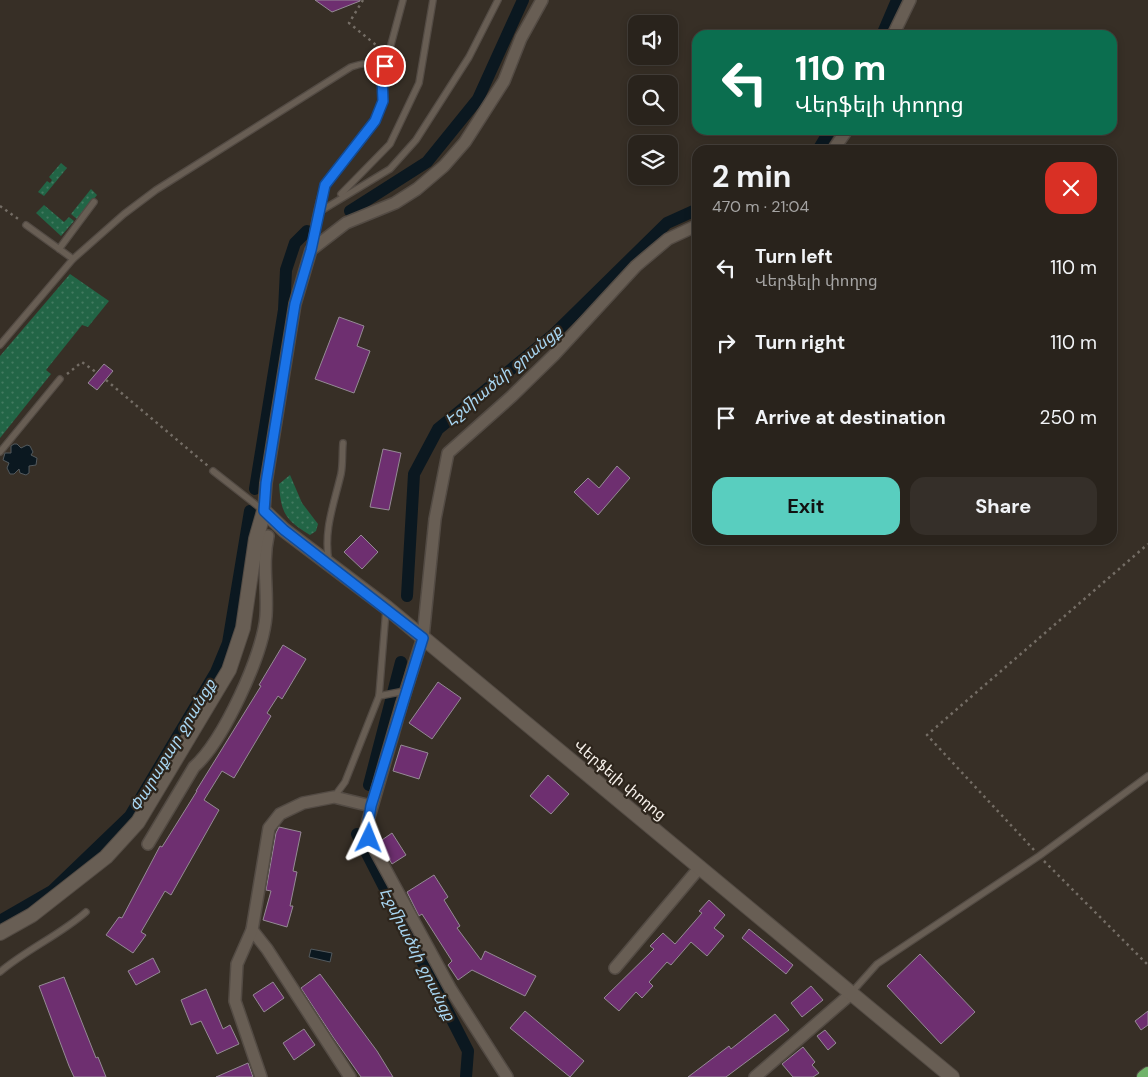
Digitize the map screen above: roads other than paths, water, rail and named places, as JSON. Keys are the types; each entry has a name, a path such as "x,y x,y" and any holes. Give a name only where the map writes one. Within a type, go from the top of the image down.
{"highway":[{"path":"1144,1077 1148,1074"}],"street":[{"path":"0,933 32,916 106,857 138,822 229,670 243,628 254,546 264,511 266,483 295,304 311,250 346,223 395,203 417,189 444,166 465,142 504,81 521,38 542,0"},
{"path":"895,30 910,0"},
{"path":"507,1077 450,988 369,838 368,824 371,806 403,692 423,638 435,519 448,453 512,396 554,355 636,266 668,239 692,228"},
{"name":"Վերֆելի փողոց","path":"264,511 284,530 423,638 852,992 952,1077"},
{"path":"254,546 268,536 284,530"},
{"path":"148,844 194,767 204,758 227,721 255,658 266,617 264,561 268,536"},
{"path":"261,1077 234,1001 237,964 252,930 269,828 280,814 303,803 334,797 371,806"},
{"path":"615,968 700,867"},
{"path":"252,930 267,949 350,1077"},
{"path":"755,1077 852,992"}],"lane":[{"path":"311,250 325,185 375,121 383,101 382,78 403,0"},
{"path":"336,200 390,144 419,83 433,0"},
{"path":"319,212 390,169 416,140 469,57 498,0"},
{"path":"0,346 73,259 124,214 156,190 351,67 364,63 369,64 374,66 382,78"},
{"path":"59,249 94,202"},
{"path":"26,225 73,259"},
{"path":"0,452 60,379"},
{"path":"329,564 326,544 341,471 343,443"},
{"path":"211,469 264,511"},
{"path":"334,797 345,782 381,696 386,608"},
{"path":"381,696 403,692"},
{"path":"852,992 877,964 1039,856 1148,776"},
{"path":"0,972 21,954 72,924 86,912"}],"waterway":[{"name":"Փարաքար ջրանցք","path":"350,211 427,162 478,99 523,0"},
{"name":"Էջմիածնի ջրանցք","path":"884,30 897,0"},
{"name":"Էջմիածնի ջրանցք","path":"821,145 827,135"},
{"name":"Էջմիածնի ջրանցք","path":"407,596 414,474 438,429 553,335 667,223 692,212"},
{"name":"Փարաքար ջրանցք","path":"255,489 284,310 286,270 295,243 307,231"},
{"name":"Փարաքար ջրանցք","path":"0,921 52,891 130,816 216,672 228,643 250,511"},
{"name":"Էջմիածնի ջրանցք","path":"369,785 401,662"},
{"name":"Էջմիածնի ջրանցք","path":"357,834 468,1051 466,1077"}]}
